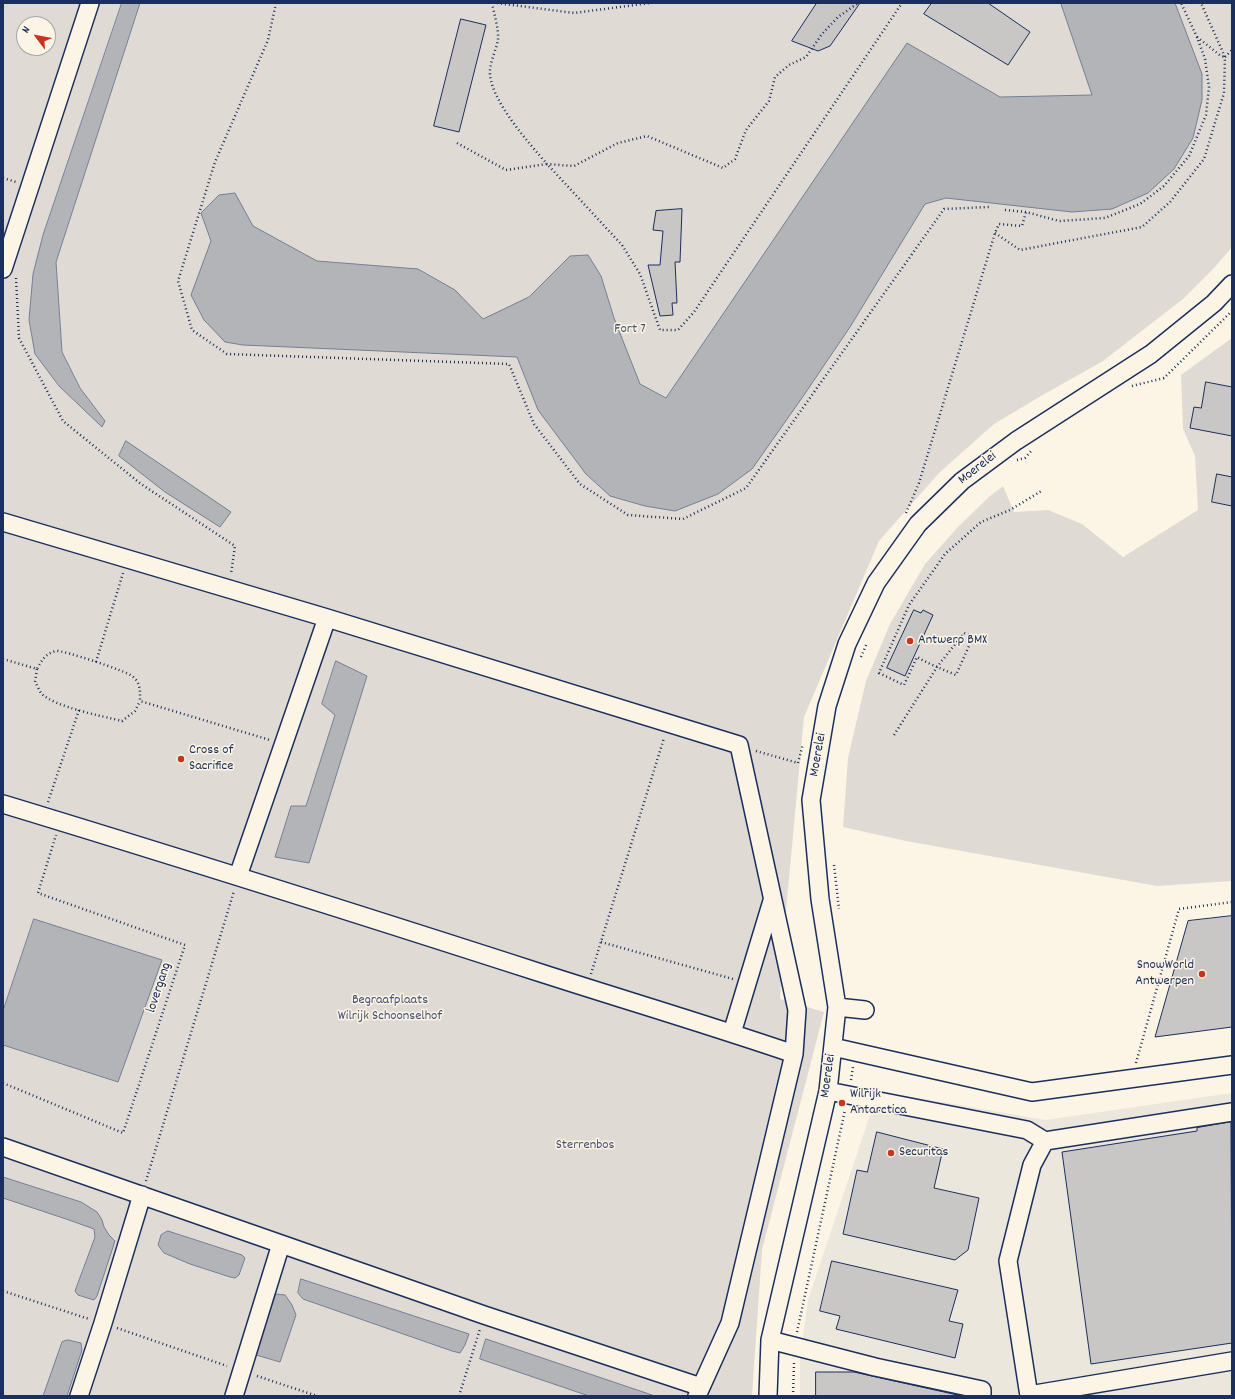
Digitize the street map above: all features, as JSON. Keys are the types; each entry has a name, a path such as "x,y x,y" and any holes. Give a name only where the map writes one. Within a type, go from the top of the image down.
{"street":[{"path":"9,270 90,3"},
{"name":"Moerelei","path":"768,1396 770,1340 828,1092 833,1047 837,1007 819,892 811,800 827,706 848,644 876,583 918,524 962,481 1016,441 1151,354 1214,303 1232,284"},
{"path":"3,522 327,618 739,745 796,1010 794,1054 730,1323 699,1391 3,1147"},
{"path":"238,876 327,618"},
{"path":"3,804 238,876 794,1054"},
{"path":"732,1033 773,898"},
{"path":"837,1007 865,1010"},
{"path":"833,1047 1032,1092 1232,1065"},
{"path":"828,1092 1027,1130 1045,1141 1232,1112"},
{"path":"1045,1141 1032,1166 1008,1261 1029,1395 1232,1361"},
{"path":"78,1396 103,1323 142,1195"},
{"path":"234,1396 281,1244"},
{"path":"770,1340 875,1367 982,1390 982,1396"}],"path":[{"path":"276,3 268,40 215,162 178,281 192,330 227,354 509,364 534,424 580,484 628,515 683,519 746,488 944,209 989,206"},
{"path":"492,3 498,39 490,71 494,88 505,112 546,164 622,245 640,274 660,330 678,330 694,312 902,3"},
{"path":"497,3 574,13 650,3"},
{"path":"456,143 506,170 546,164 574,166 618,143 647,136 723,168 736,160 746,130 769,101 775,77 789,65 806,57 822,34 838,17 858,3"},
{"path":"1005,210 1026,212 1059,221 1105,218 1140,204 1164,186 1189,156 1206,115 1209,87 1204,59 1197,37 1181,3"},
{"path":"995,233 1020,250 1142,227 1170,202 1204,159 1224,93 1225,57 1201,3"},
{"path":"1197,37 1221,56 1225,57"},
{"path":"1225,57 1232,50"},
{"path":"919,483 995,233 999,224 1022,226 1026,212"},
{"path":"9,270 19,338 63,421 141,484 234,546 230,589"},
{"path":"1130,387 1164,378 1232,311"},
{"path":"1012,462 1025,458 1036,447"},
{"path":"894,735 937,667 964,633 973,637 956,675 937,667 917,657 904,684 878,673 909,605 945,554 981,522 1010,510 1043,490"},
{"path":"96,662 127,559"},
{"path":"859,661 868,640"},
{"path":"57,651 96,662 124,671 133,676 140,686 140,701 135,711 122,721 55,702 42,693 35,682 37,669 43,658 57,651"},
{"path":"3,659 37,669"},
{"path":"140,701 284,744"},
{"path":"43,816 79,710"},
{"path":"587,988 668,724"},
{"path":"739,745 816,768"},
{"name":"lovergang","path":"3,1083 123,1132 185,945 38,893 60,822"},
{"path":"834,860 840,914"},
{"path":"142,1195 238,876"},
{"path":"1131,1078 1179,909 1232,902"},
{"path":"601,942 747,983"},
{"path":"793,1396 794,1346 848,1095 854,1060 852,1051"},
{"path":"3,1291 103,1323 317,1396"},
{"path":"459,1396 484,1315"}],"shaded area":[{"path":"122,3 140,3 56,262 62,352 80,388 105,421 102,427 59,386 35,354 29,320 33,274 43,235"},
{"path":"1060,3 1175,3 1202,74 1202,100 1193,138 1174,169 1148,193 1112,209 1072,212 946,198 925,204 850,327 752,469 718,494 675,511 645,506 610,496 586,474 538,410 517,357 243,345 225,342 204,320 191,295 211,241 201,213 219,195 235,193 253,226 317,261 418,269 455,290 483,319 529,297 570,256 588,255 601,276 614,318 640,384 666,398 907,43 1000,97 1092,95"},
{"path":"126,441 231,512 220,527 165,492 119,456"},
{"path":"336,661 367,676 309,863 275,857 291,806 306,806 335,715 322,704"},
{"path":"34,919 162,960 118,1082 3,1045 3,1011"},
{"path":"878,1091 1045,1120 1232,1093 1232,1396 800,1396 800,1358 808,1300"},
{"path":"3,1177 81,1202 97,1212 104,1227 115,1241 97,1296 94,1300 78,1295 75,1291 95,1237 94,1229 3,1198"},
{"path":"168,1231 242,1255 245,1258 239,1275 235,1278 230,1277 190,1264 164,1253 158,1245 161,1235"},
{"path":"301,1279 469,1334 465,1345 460,1353 452,1351 303,1299 298,1293"},
{"path":"276,1294 285,1295 292,1305 296,1315 280,1362 256,1355"},
{"path":"486,1339 655,1396 589,1396 480,1359"},
{"path":"68,1340 81,1343 82,1350 67,1396 43,1396 62,1342"}],"green space":[{"path":"3,3 122,3 43,235 29,320 35,354 59,386 105,421 80,388 62,352 56,262 140,3 1232,3 1232,247 1214,268 1183,299 1103,361 994,424 939,473 879,541 804,717 787,900 780,999 824,1012 762,1250 752,1396 3,1396"},
{"path":"1232,338 1232,881 1157,886 906,841 843,827 848,758 866,681 890,624 925,564 958,527 990,496 1003,486 1014,512 1048,510 1082,524 1123,557 1198,510 1195,456 1183,429 1181,375"}],"building":[{"path":"817,3 860,3 830,46 818,51 792,41"},
{"path":"932,3 988,3 1030,32 1008,65 924,14"},
{"path":"461,19 486,25 459,132 434,126"},
{"path":"682,209 680,262 675,262 677,303 672,303 673,315 660,316 648,265 660,265 663,231 653,230 656,211"},
{"path":"1206,382 1232,387 1232,436 1190,428 1194,407 1201,408"},
{"path":"1217,474 1232,477 1232,506 1212,502"},
{"name":"Antwerp BMX","path":"914,610 921,613 923,610 933,615 905,676 887,668"},
{"name":"SnowWorld Antwerpen","path":"1232,916 1232,1027 1155,1037 1188,921"},
{"path":"1231,1122 1232,1343 1091,1364 1062,1152 1197,1131 1197,1128"},
{"path":"877,1132 943,1149 934,1188 979,1198 968,1250 955,1260 843,1234 857,1170 867,1172"},
{"path":"832,1261 958,1290 949,1321 963,1324 955,1358 836,1329 840,1316 820,1311"},
{"path":"816,1372 854,1372 962,1396 816,1396"}],"place":[{"name":"Antwerp BMX","path":"910,641"},
{"name":"Cross of Sacrifice","path":"181,759"},
{"name":"SnowWorld Antwerpen","path":"1202,974"},
{"name":"Wilrijk Antarctica","path":"842,1103"},
{"name":"Securitas","path":"891,1153"}],"park label":[{"name":"Fort 7","path":"630,330"},
{"name":"Begraafplaats Wilrijk Schoonselhof","path":"390,1010"},
{"name":"Sterrenbos","path":"585,1146"}]}
